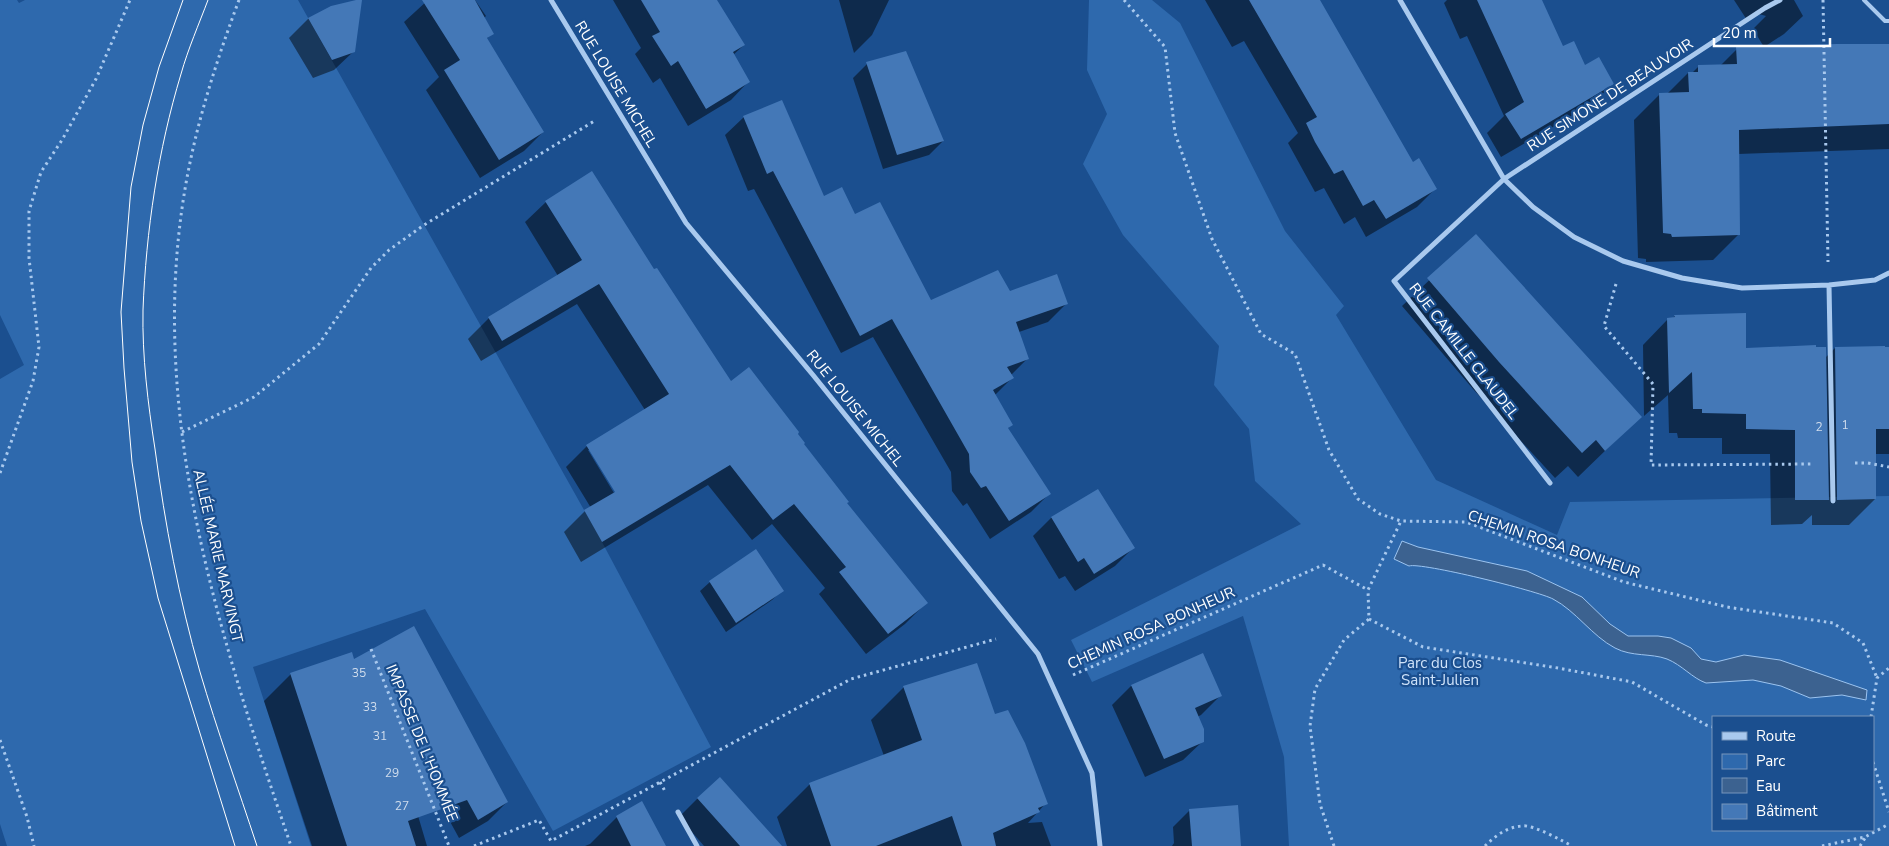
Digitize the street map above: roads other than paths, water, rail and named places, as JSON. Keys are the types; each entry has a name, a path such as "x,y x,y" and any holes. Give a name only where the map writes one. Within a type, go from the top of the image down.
{"street":[{"name":"RUE LOUISE MICHEL","path":"551,0 686,223 813,375 1038,654 1092,773 1100,846"},
{"path":"1400,0 1504,179 1533,207 1574,237 1623,261 1682,278 1742,288 1829,285 1875,280 1889,274"},
{"name":"RUE SIMONE DE BEAUVOIR","path":"1504,179 1764,8 1780,0"},
{"name":"RUE CAMILLE CLAUDEL","path":"1504,179 1394,281 1550,483"},
{"path":"1829,285 1833,501"},
{"path":"678,812 697,846"}],"lane":[{"path":"1864,0 1885,22 1889,21"}],"water":[{"path":"1402,541 1418,547 1527,571 1582,597 1610,624 1628,636 1671,638 1691,648 1701,659 1716,662 1744,655 1780,660 1867,690 1866,700 1842,695 1810,698 1781,686 1753,680 1706,683 1667,659 1628,653 1615,648 1599,637 1561,604 1543,595 1434,568 1409,566 1394,559"}],"tram line":[{"path":"183,0 159,67 143,125 131,187 121,312 124,368 132,462 141,521 158,598 235,846"},
{"path":"208,0 190,46 173,103 154,191 147,250 143,345 159,477 179,589 192,645 220,737 257,846"}],"park label":[{"name":"Parc du Clos Saint-Julien","path":"1440,672"}]}
